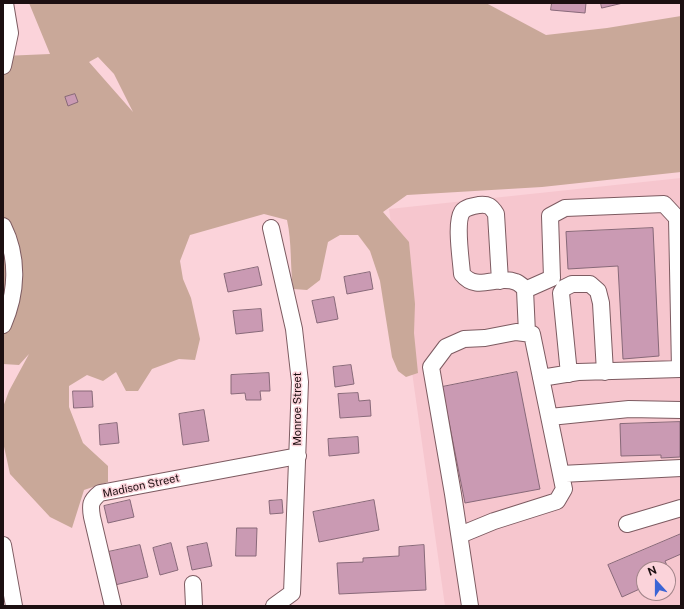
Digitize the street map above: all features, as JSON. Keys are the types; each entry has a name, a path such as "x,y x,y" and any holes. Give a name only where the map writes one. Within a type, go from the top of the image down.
{"street":[{"path":"3,66 10,33 5,3"},
{"path":"500,280 496,214 487,204 472,206 463,211 459,219 462,274 467,280 474,283 500,280 517,282 526,290 527,333"},
{"path":"542,378 569,374 680,369 677,218 664,204 565,208 550,216 558,283 561,293 569,374"},
{"path":"3,226 14,253 15,272 10,308 3,325"},
{"name":"Monroe Street","path":"271,228 295,337 300,382 292,593 274,606"},
{"path":"526,290 558,283 590,284 598,291 601,303 605,372"},
{"path":"460,535 494,521 557,501 564,489 532,334 516,332 485,338 464,339 446,347 430,367 460,535 470,606"},
{"path":"550,417 629,410 681,410"},
{"name":"Madison Street","path":"113,606 92,517 90,504 92,499 100,493 298,456"},
{"path":"561,474 681,468"},
{"path":"627,524 681,508"},
{"path":"3,545 5,570 14,606"},
{"path":"193,584 194,606"}],"shaded area":[{"path":"29,3 486,3 546,35 607,28 681,16 681,172 542,187 407,195 383,212 409,242 415,304 414,333 418,373 406,377 398,371 392,357 380,281 370,251 358,235 340,235 328,242 320,280 307,290 293,289 290,237 287,220 264,214 190,235 180,261 183,279 191,298 200,339 195,360 179,359 152,369 138,391 126,391 116,372 103,381 87,375 69,386 69,407 83,443 108,466 108,482 84,490 72,528 50,517 10,474 3,442 3,407 9,391 29,354 19,365 3,364 3,56 50,54","holes":["98,57 114,74 133,112 89,62"]},
{"path":"681,178 681,605 445,606 389,209"}],"building":[{"path":"552,3 586,3 585,13 551,10"},
{"path":"601,3 623,3 602,8"},
{"path":"75,94 78,102 68,106 65,97"},
{"path":"653,228 659,356 623,359 618,266 568,269 566,232"},
{"path":"258,267 262,285 228,292 224,274"},
{"path":"370,272 373,289 347,294 344,277"},
{"path":"334,297 338,319 317,323 312,301"},
{"path":"261,309 263,331 236,334 233,311"},
{"path":"351,365 354,384 335,387 333,367"},
{"path":"517,372 540,489 465,503 442,387"},
{"path":"269,373 270,391 260,391 261,400 246,400 245,393 231,394 231,375"},
{"path":"73,391 92,391 93,407 74,408"},
{"path":"358,393 359,401 370,400 371,416 340,418 338,394"},
{"path":"204,410 209,441 183,445 179,414"},
{"path":"680,422 680,457 661,458 661,455 621,456 620,424"},
{"path":"117,423 119,443 100,445 99,425"},
{"path":"358,437 359,453 329,456 328,439"},
{"path":"130,500 134,517 108,523 104,506"},
{"path":"282,500 283,513 270,514 269,501"},
{"path":"374,500 379,530 319,542 313,512"},
{"path":"237,528 257,528 256,556 236,556"},
{"path":"681,534 681,554 665,561 636,561 636,591 622,597 608,565"},
{"path":"171,543 178,570 160,575 153,548"},
{"path":"207,543 212,566 192,570 187,547"},
{"path":"140,545 148,577 115,585 108,552"},
{"path":"424,545 426,590 339,594 337,563 363,562 363,558 399,556 399,547"}]}
